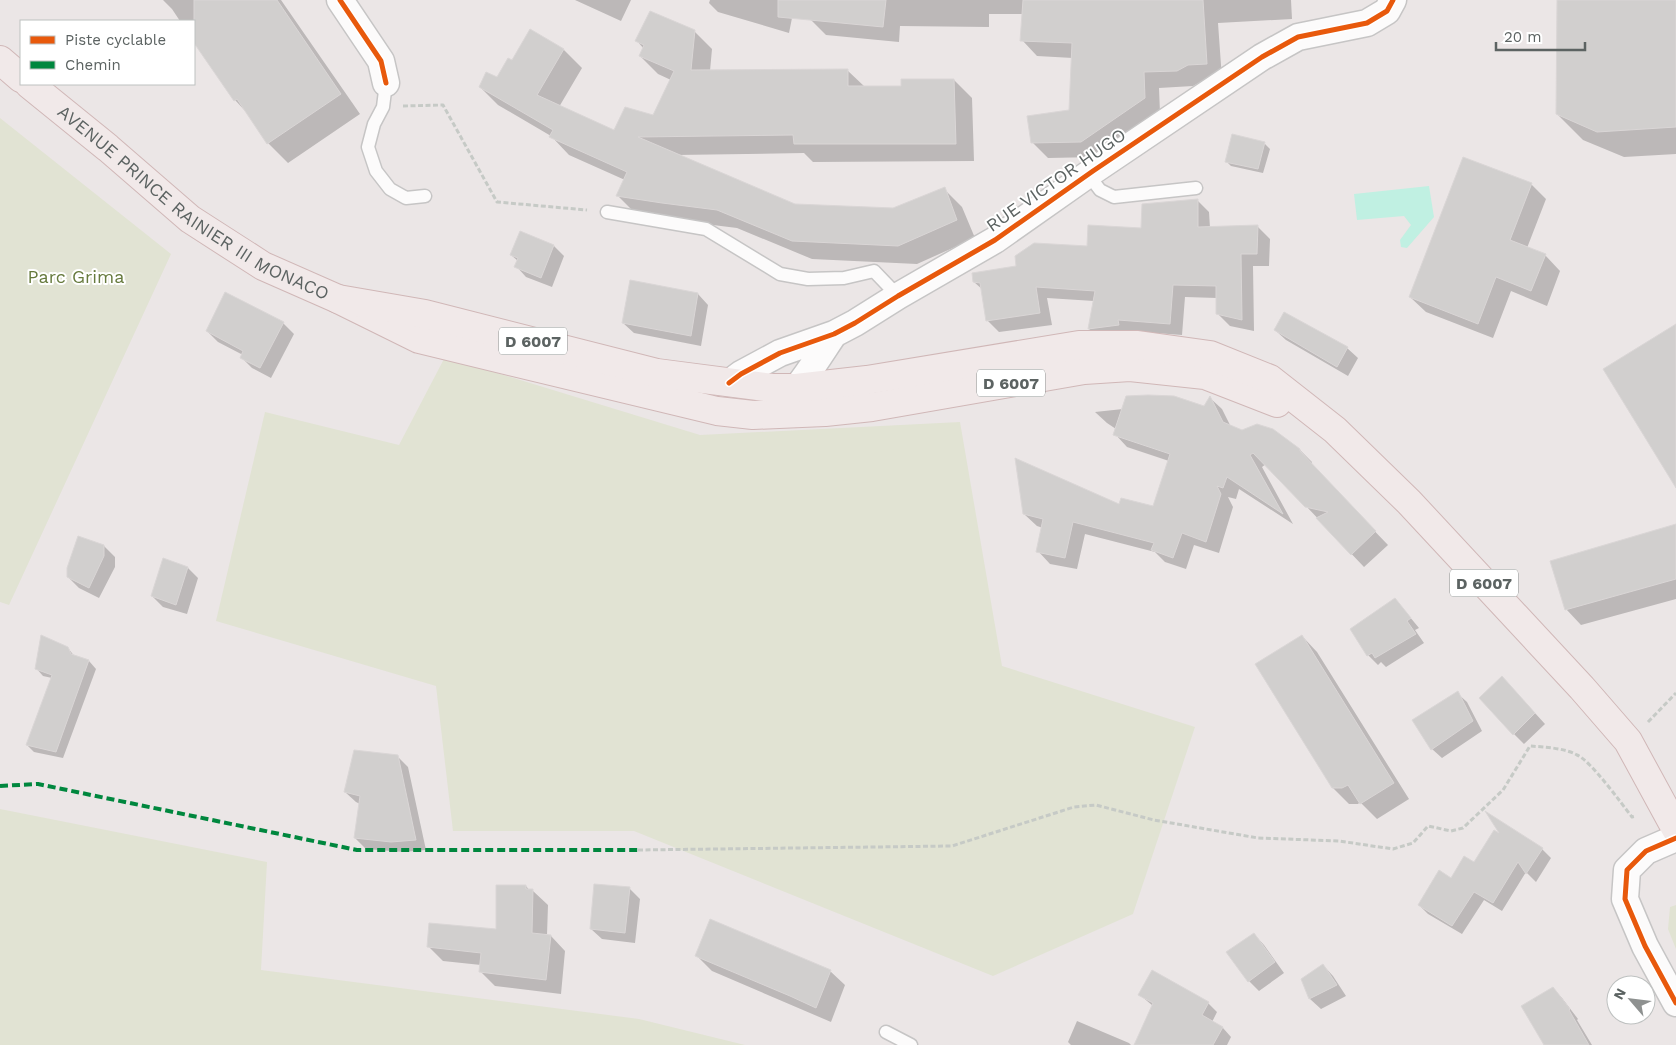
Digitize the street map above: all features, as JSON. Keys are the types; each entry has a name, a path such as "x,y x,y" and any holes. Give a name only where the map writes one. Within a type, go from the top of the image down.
{"main road":[{"path":"0,60 20,77"},
{"name":"AVENUE PRINCE RAINIER III MONACO","path":"30,85 108,148 190,219 264,266 338,299 419,339 677,402 717,411 753,415 825,412 872,407 1084,370 1122,356 1138,345 1210,355 1270,379 1335,430 1409,502 1582,688 1636,734"},
{"name":"AVENUE PRINCE RAINIER III MONACO","path":"338,299 425,314 657,372 785,391 867,380 1079,345 1122,356"},
{"path":"785,391 808,401 825,412"},
{"name":"D 6007","path":"1636,734 1676,830"}],"street":[{"path":"340,0 381,61 384,95"},
{"name":"RUE VICTOR HUGO","path":"729,383 741,374 780,353 834,334 855,323 995,240 1088,174 1262,57 1298,37 1367,23 1387,11 1393,0"},
{"name":"RUE VICTOR HUGO","path":"785,391 834,334"},
{"path":"780,353 785,391"},
{"name":"AVENUE PRINCE RAINIER III MONACO","path":"677,402 729,398 748,402 779,402 785,391"},
{"path":"1676,838 1646,851 1627,870 1625,899 1645,946 1676,1003"}],"lane":[{"path":"384,95 368,147 376,171 390,189 406,198 425,196"},
{"path":"1088,174 1100,190 1114,197 1196,188"},
{"path":"607,212 706,229 780,274 808,279 844,278 874,271 898,296"},
{"path":"886,1032 911,1045"}],"path":[{"path":"384,95 443,104 497,202 607,212"},
{"path":"1636,734 1676,693"},
{"path":"638,850 952,846 1074,807 1096,805 1154,820 1258,838 1339,841 1393,849 1413,843 1428,826 1451,831 1463,828 1504,790 1530,746 1550,748 1577,755 1588,763 1632,817 1640,814"}],"green space":[{"name":"Parc Grima","path":"0,118 171,254 9,605 0,602"},
{"path":"445,357 700,435 960,422 1002,666 1195,727 1133,914 993,976 634,831 453,831 436,686 216,621 265,412 399,445"},
{"path":"0,809 267,862 261,970 639,1019 745,1045 0,1045"},
{"path":"1676,905 1676,949 1668,929 1670,907"}],"shaded area":[{"path":"1429,186 1434,217 1407,248 1401,247 1400,240 1411,225 1404,216 1357,220 1354,194"}],"building":[{"path":"194,0 277,0 341,94 267,144 237,99 234,101 195,44"},
{"path":"778,0 886,0 883,27 778,17"},
{"path":"1023,0 1203,0 1207,64 1188,65 1177,71 1144,72 1145,98 1081,142 1031,143 1027,116 1069,110 1072,43 1020,41"},
{"path":"1557,0 1676,0 1676,127 1597,132 1556,114"},
{"path":"650,11 695,30 691,70 848,69 848,86 901,86 901,79 954,79 956,144 794,144 793,135 638,137 795,204 893,208 945,187 957,220 898,246 792,241 717,210 616,196 627,172 549,137 553,130 479,87 486,72 497,77 508,58 512,60 530,29 564,49 537,95 614,130 625,107 653,115 674,71 639,56 644,45 635,41"},
{"path":"1232,134 1265,142 1258,169 1225,162"},
{"path":"1463,157 1532,183 1510,240 1546,254 1531,291 1496,277 1478,324 1409,297"},
{"path":"1198,199 1198,227 1258,225 1257,254 1241,254 1242,320 1216,314 1216,286 1173,285 1170,324 1118,320 1119,325 1088,329 1095,291 1036,287 1040,313 986,321 980,283 973,282 972,273 1016,266 1015,256 1034,243 1087,246 1088,225 1141,228 1142,204"},
{"path":"520,231 554,245 541,278 514,267 518,258 510,255"},
{"path":"630,280 698,293 691,336 622,323"},
{"path":"225,292 284,322 260,368 240,358 243,351 206,331"},
{"path":"1284,312 1348,347 1337,367 1274,330"},
{"path":"1676,324 1676,488 1603,369"},
{"path":"1126,396 1174,396 1204,406 1210,396 1223,422 1242,430 1257,424 1273,429 1300,449 1376,531 1351,555 1316,518 1328,512 1305,507 1253,453 1250,455 1283,514 1227,477 1223,488 1217,486 1221,494 1206,542 1182,533 1173,558 1151,550 1154,543 1073,522 1065,558 1036,552 1043,519 1023,514 1015,458 1119,504 1121,498 1153,506 1170,454 1113,435"},
{"path":"1676,524 1676,579 1565,610 1550,561"},
{"path":"78,536 104,545 104,556 89,588 67,577 67,568"},
{"path":"163,558 188,567 176,605 151,596"},
{"path":"1395,598 1411,618 1407,621 1416,634 1375,658 1372,653 1367,656 1350,629"},
{"path":"41,635 68,647 71,654 89,660 56,752 26,745 52,675 35,669"},
{"path":"1302,635 1394,783 1360,804 1348,785 1342,788 1332,788 1255,664"},
{"path":"1502,676 1535,713 1513,735 1479,698"},
{"path":"1458,691 1473,721 1431,750 1412,720"},
{"path":"354,750 398,755 416,840 391,842 354,838 360,796 344,792"},
{"path":"1485,811 1543,848 1526,874 1518,862 1493,903 1474,892 1452,926 1418,905 1439,870 1451,878 1464,856 1474,862 1494,830 1499,833"},
{"path":"594,884 630,887 625,933 590,929"},
{"path":"496,885 526,885 526,889 533,889 532,933 551,935 546,980 479,972 481,953 427,947 429,923 496,929"},
{"path":"710,919 831,970 816,1008 695,956"},
{"path":"1254,933 1275,962 1248,982 1226,952"},
{"path":"1323,964 1337,985 1309,999 1301,979"},
{"path":"1152,970 1209,1002 1202,1015 1223,1027 1213,1045 1134,1045 1153,1003 1138,995"},
{"path":"1553,987 1570,1009 1589,1045 1544,1045 1521,1006"}],"marked path":[{"path":"0,786 38,784 357,850 638,850"}],"cycle path":[{"path":"340,0 381,61 386,83"},
{"path":"729,383 741,374 780,353 834,334 855,323 995,240 1093,171 1262,57 1298,37 1367,23 1387,11 1393,0"},
{"path":"1676,838 1646,851 1627,870 1625,899 1645,946 1676,1003"}]}
